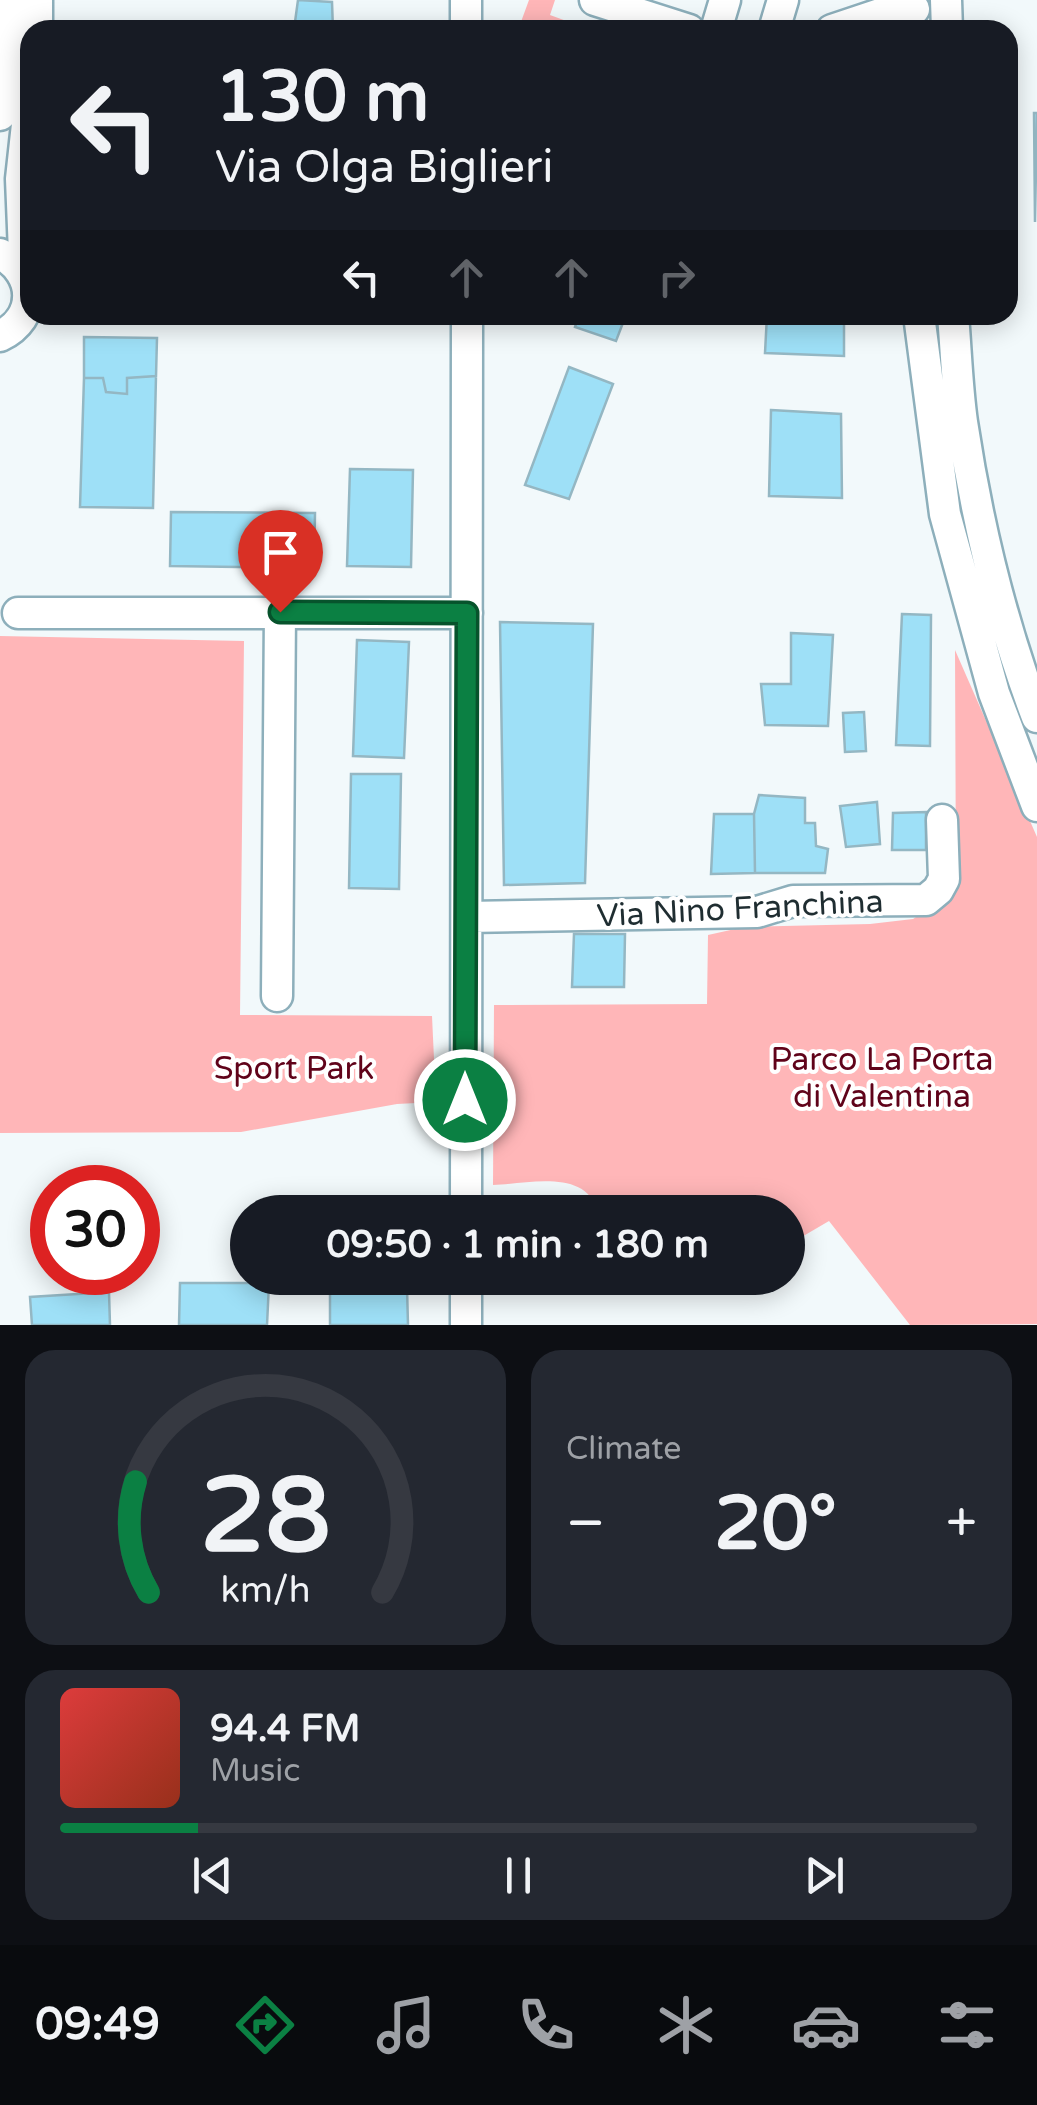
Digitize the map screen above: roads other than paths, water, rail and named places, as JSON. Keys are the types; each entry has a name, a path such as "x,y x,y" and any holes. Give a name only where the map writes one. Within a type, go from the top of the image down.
{"street":[{"path":"0,115 9,65 10,0"},
{"path":"596,0 659,20"},
{"path":"852,0 907,13"},
{"path":"876,20 907,13"},
{"path":"0,254 14,262 20,271"},
{"path":"0,336 20,319"},
{"path":"466,1195 468,325"},
{"path":"920,325 945,514 994,693 1037,806"},
{"path":"953,325 961,418 975,501 1000,601 1037,718"},
{"path":"18,612 467,613"},
{"path":"278,996 280,612"},
{"name":"Via Nino Franchina","path":"467,917 757,912 794,901 920,902 938,890 944,879 942,820"},
{"path":"466,1295 466,1325"}],"park label":[{"name":"Sport Park","path":"294,1069"},
{"name":"Parco La Porta di Valentina","path":"882,1078"}]}
